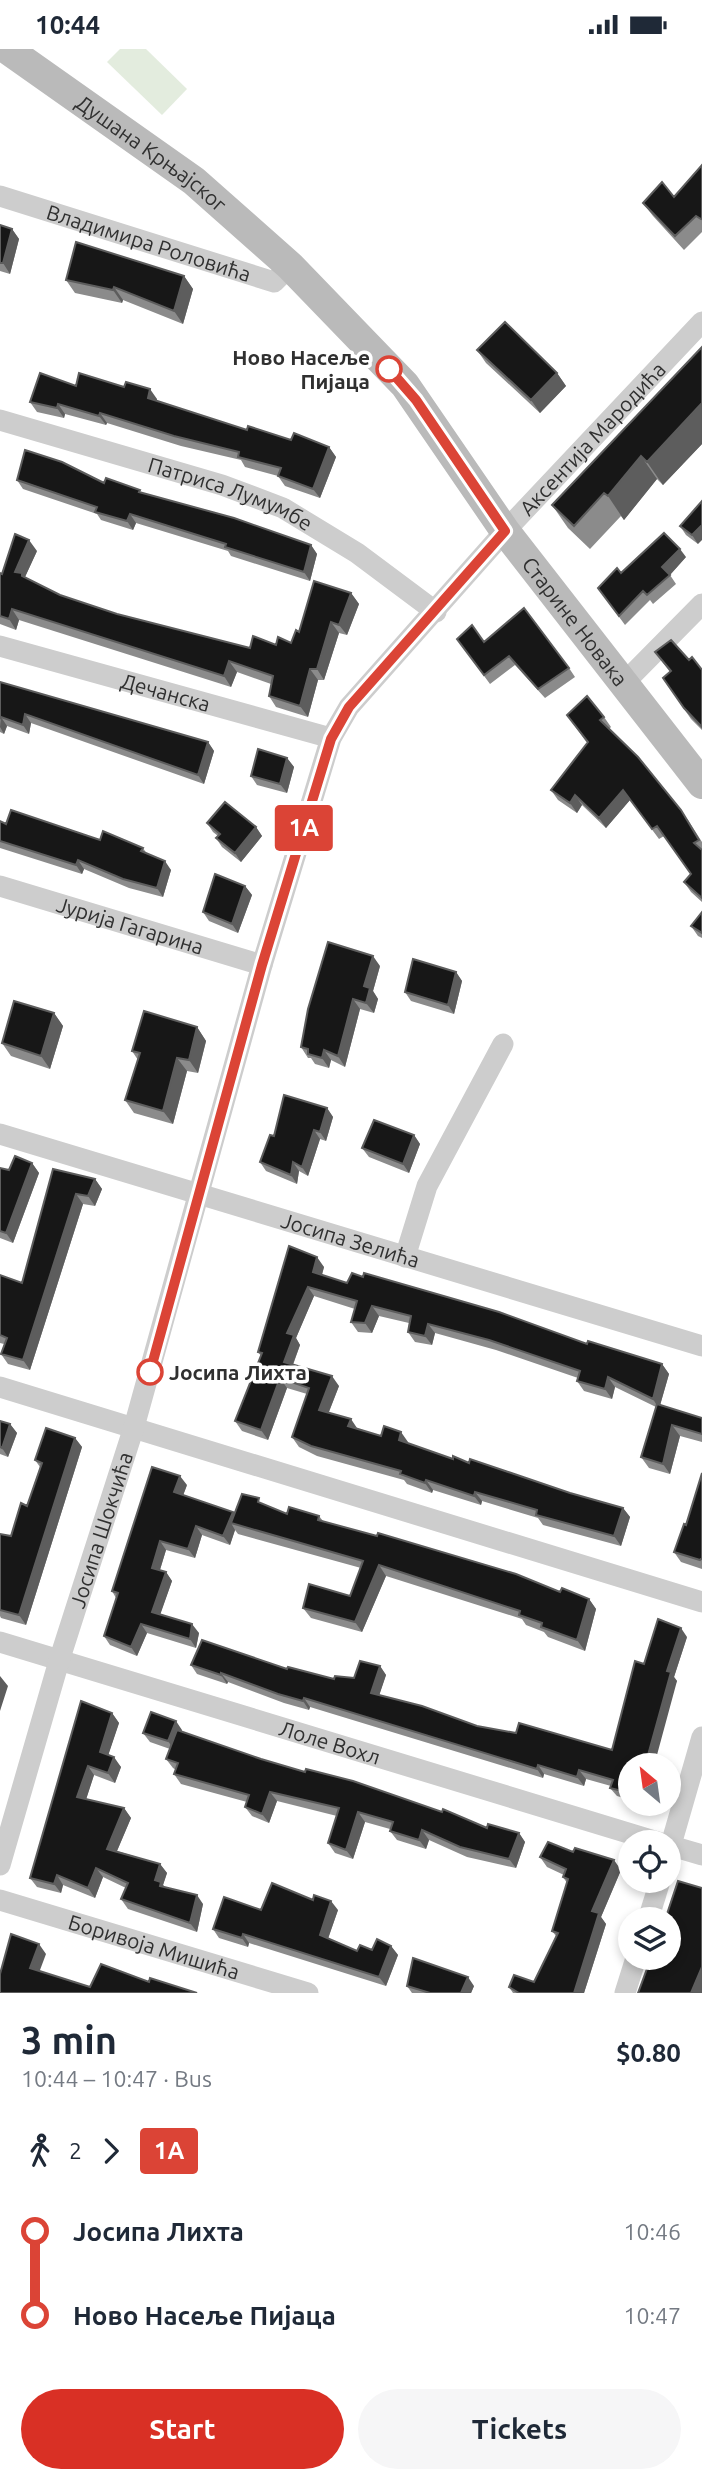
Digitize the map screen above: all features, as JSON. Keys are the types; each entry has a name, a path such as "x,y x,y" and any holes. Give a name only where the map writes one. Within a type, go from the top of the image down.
{"street":[{"name":"Душана Крњајског","path":"7,49 194,181 290,266"},
{"name":"Владимира Роловића","path":"0,196 274,282 290,266"},
{"name":"Старине Новака","path":"290,266 405,385 505,531 702,783"},
{"name":"Аксентија Мародића","path":"200,1195 262,965 331,739 349,707 436,613 505,531 702,321"},
{"name":"Патриса Лумумбе","path":"0,420 222,485 283,508 357,554 436,613"},
{"path":"625,682 702,604"},
{"name":"Дечанска","path":"0,646 331,739"},
{"name":"Јурија Гагарина","path":"0,886 262,965"},
{"path":"405,1257 427,1186 503,1044"},
{"name":"Јосипа Зелића","path":"0,1134 702,1346"},
{"name":"Јосипа Шокчића","path":"0,1865 59,1661 134,1427 200,1195"},
{"path":"0,1387 702,1602"},
{"name":"Лоле Вохл","path":"0,1642 618,1832"},
{"path":"672,1830 702,1737"},
{"name":"Лоле Вохл","path":"681,1850 702,1855"},
{"name":"Боривоја Мишића","path":"0,1900 307,1993"},
{"path":"625,1993 632,1970"}],"shaded area":[{"path":"120,49 146,49 187,89 162,115 107,62"}],"building":[{"path":"702,165 702,218 696,216 675,236 643,203 662,182 674,197"},
{"path":"0,225 12,229 3,263 0,263"},
{"path":"76,242 184,276 174,311 114,287 113,290 66,280"},
{"path":"505,322 557,373 531,400 477,350"},
{"path":"702,347 702,403 647,462 641,456 608,496 604,493 574,526 552,505"},
{"path":"40,373 76,386 79,373 124,387 126,382 150,389 148,398 247,430 248,426 291,440 294,433 329,447 313,489 278,476 281,468 238,457 239,452 174,436 100,413 99,416 58,404 57,408 30,402"},
{"path":"25,450 62,462 104,483 106,478 140,490 139,492 234,518 311,545 304,572 130,514 127,521 95,512 97,507 17,480"},
{"path":"702,501 702,525 692,535 680,526"},
{"path":"664,533 680,549 662,567 670,575 647,595 643,591 619,616 598,588 617,568 621,573"},
{"path":"15,534 29,540 15,572 22,573 22,576 60,595 117,614 250,648 253,636 276,645 278,637 291,643 296,630 299,632 314,581 351,593 339,625 331,622 317,669 310,669 300,706 269,696 273,676 229,661 224,676 12,609 9,619 0,616 0,573 2,574"},
{"path":"524,608 569,668 538,689 509,656 484,675 457,639 472,625 484,642"},
{"path":"671,640 689,660 692,657 702,670 702,727 684,708 663,678 671,671 655,652"},
{"path":"0,682 208,742 198,775 25,714 23,725 1,717 0,719"},
{"path":"587,696 604,717 600,720 638,757 681,810 699,840 694,843 702,850 702,898 684,882 691,874 657,826 652,829 623,790 599,818 575,795 570,803 551,790 588,742 567,715"},
{"path":"258,749 287,758 280,784 251,776"},
{"path":"225,802 256,827 235,853 216,838 220,834 207,823"},
{"path":"11,810 100,840 103,831 143,848 141,851 165,861 157,888 123,879 78,860 76,865 0,841 0,821 6,824"},
{"path":"215,874 245,886 232,924 203,912"},
{"path":"702,912 702,933 691,926"},
{"path":"328,942 373,956 364,986 370,988 366,1003 353,999 338,1056 324,1050 322,1058 308,1054 308,1049 301,1047 308,1009"},
{"path":"413,959 456,972 448,1005 405,992"},
{"path":"14,1001 54,1013 41,1056 2,1043"},
{"path":"144,1011 197,1027 189,1060 177,1058 163,1111 125,1100 140,1053 132,1051"},
{"path":"284,1095 327,1108 320,1132 314,1130 302,1167 293,1162 291,1175 260,1162 270,1135 274,1136"},
{"path":"374,1120 414,1135 403,1164 362,1148"},
{"path":"15,1156 32,1163 6,1233 0,1231 0,1168 9,1170"},
{"path":"53,1169 95,1179 88,1196 76,1194 23,1360 1,1354 7,1338 0,1335 0,1275 22,1283"},
{"path":"289,1246 317,1257 313,1272 347,1283 352,1273 363,1277 364,1273 499,1312 587,1344 588,1341 662,1364 653,1399 608,1377 605,1389 577,1381 580,1371 489,1340 428,1324 425,1336 408,1332 411,1316 372,1306 365,1323 351,1322 357,1301 308,1287 287,1333 294,1335 284,1362 332,1376 319,1410 351,1419 348,1426 381,1436 384,1426 401,1432 399,1440 453,1459 453,1456 469,1463 470,1459 623,1508 614,1536 536,1515 537,1510 475,1492 474,1496 426,1480 425,1483 400,1474 401,1471 311,1446 292,1437 309,1388 280,1378 261,1430 235,1421 262,1353 258,1352"},
{"path":"657,1404 702,1418 702,1434 672,1425 663,1464 641,1457"},
{"path":"0,1421 10,1424 2,1448 0,1447"},
{"path":"46,1428 75,1438 19,1615 0,1610 0,1534 11,1536 21,1503 27,1506 42,1463 35,1460"},
{"path":"152,1467 180,1476 174,1492 233,1512 223,1536 196,1526 188,1549 160,1541 152,1568 166,1572 152,1612 192,1624 190,1639 141,1624 131,1647 104,1636 118,1593 112,1591"},
{"path":"702,1473 700,1560 674,1552 684,1524 686,1525"},
{"path":"242,1494 259,1498 258,1502 287,1514 289,1507 319,1516 318,1520 377,1536 378,1533 516,1574 560,1592 562,1588 589,1599 577,1640 541,1627 542,1623 519,1615 520,1611 379,1565 355,1622 303,1608 309,1584 350,1596 363,1561 231,1523"},
{"path":"658,1619 681,1628 667,1671 671,1672 649,1753 618,1753 618,1790 610,1788 613,1780 579,1770 577,1777 538,1765 537,1769 304,1698 303,1701 278,1694 191,1665 202,1640 287,1669 288,1667 334,1679 335,1676 354,1678 360,1661 380,1666 371,1693 422,1706 477,1726 516,1733 519,1723 612,1750 635,1661 644,1664"},
{"path":"81,1701 112,1713 100,1752 114,1757 108,1773 88,1766 77,1797 124,1808 107,1849 160,1864 155,1880 161,1882 160,1886 197,1895 190,1923 121,1899 128,1883 96,1868 88,1888 57,1875 54,1884 30,1878"},
{"path":"151,1712 176,1721 168,1741 143,1733"},
{"path":"177,1730 261,1759 305,1772 306,1769 353,1781 442,1812 443,1809 487,1828 488,1824 519,1833 509,1859 460,1847 422,1830 419,1840 390,1831 393,1822 358,1812 346,1850 328,1843 339,1808 270,1792 262,1814 245,1807 249,1795 174,1774 178,1763 166,1759"},
{"path":"548,1842 573,1852 575,1848 614,1860 592,1911 599,1913 574,1993 519,1993 509,1987 514,1975 534,1982 558,1933 552,1931 568,1879 563,1877 566,1869 540,1857"},
{"path":"681,1882 702,1888 702,1967 691,1993 638,1993 647,1970 681,1970 681,1907 669,1907 674,1893 681,1893"},
{"path":"272,1883 313,1900 314,1895 331,1901 320,1935 357,1951 360,1945 372,1950 377,1939 391,1946 379,1977 243,1934 242,1938 213,1929 224,1897 261,1910"},
{"path":"11,1934 39,1944 30,1968 90,1987 101,1964 149,1982 150,1978 197,1993 0,1993 0,1974"},
{"path":"413,1958 468,1977 461,1993 430,1993 407,1986"}],"bus line":[{"name":"1A","path":"150,1372 262,965 331,739 349,707 436,613 505,531 416,400 389,369"}],"place":[{"name":"Ново Насеље Пијаца","path":"389,369"},
{"name":"Јосипа Лихта","path":"150,1372"}]}
